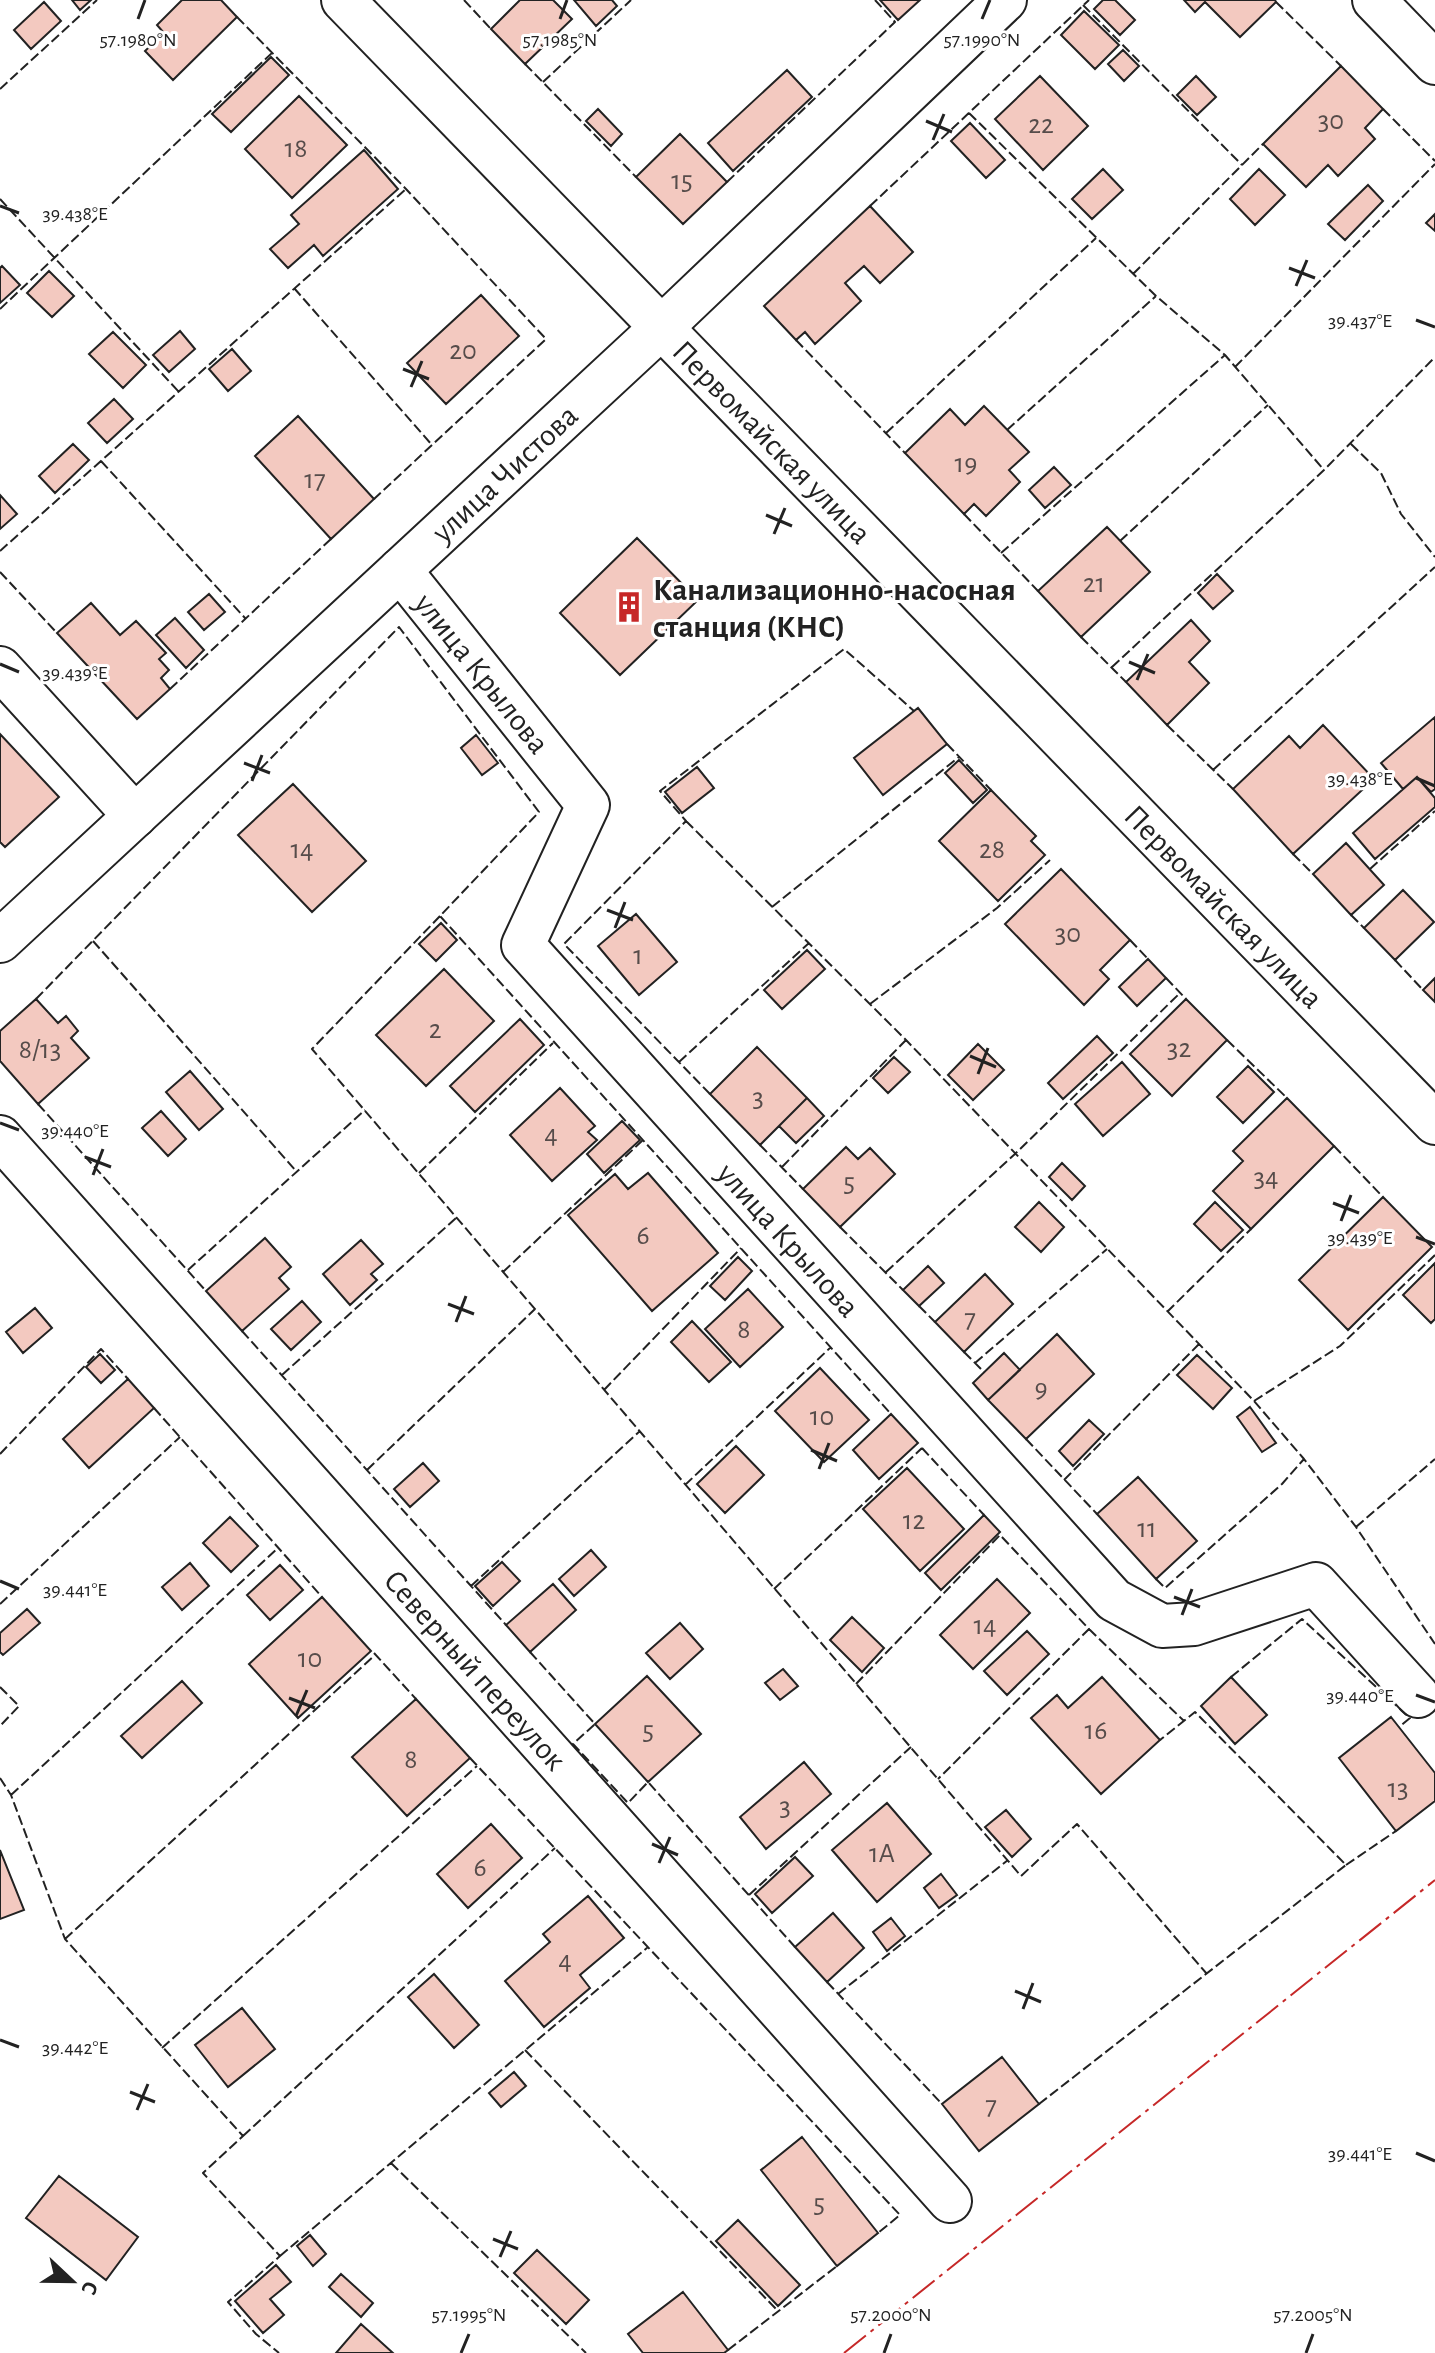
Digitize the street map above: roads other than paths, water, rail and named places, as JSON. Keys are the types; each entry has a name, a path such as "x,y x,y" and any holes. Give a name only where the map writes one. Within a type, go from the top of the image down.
{"street":[{"name":"Первомайская улица","path":"343,0 1435,1123"},
{"name":"улица Чистова","path":"0,941 662,327 1005,0"},
{"path":"1374,0 1435,63"},
{"name":"улица Крылова","path":"400,570 588,805 523,945 1103,1588 1114,1600 1162,1626 1194,1624 1316,1584 1418,1696"},
{"path":"0,668 135,816"},
{"name":"Северный переулок","path":"0,1137 950,2201"}],"place":[{"name":"Канализационно-насосная станция (КНС)","path":"629,607"}]}
